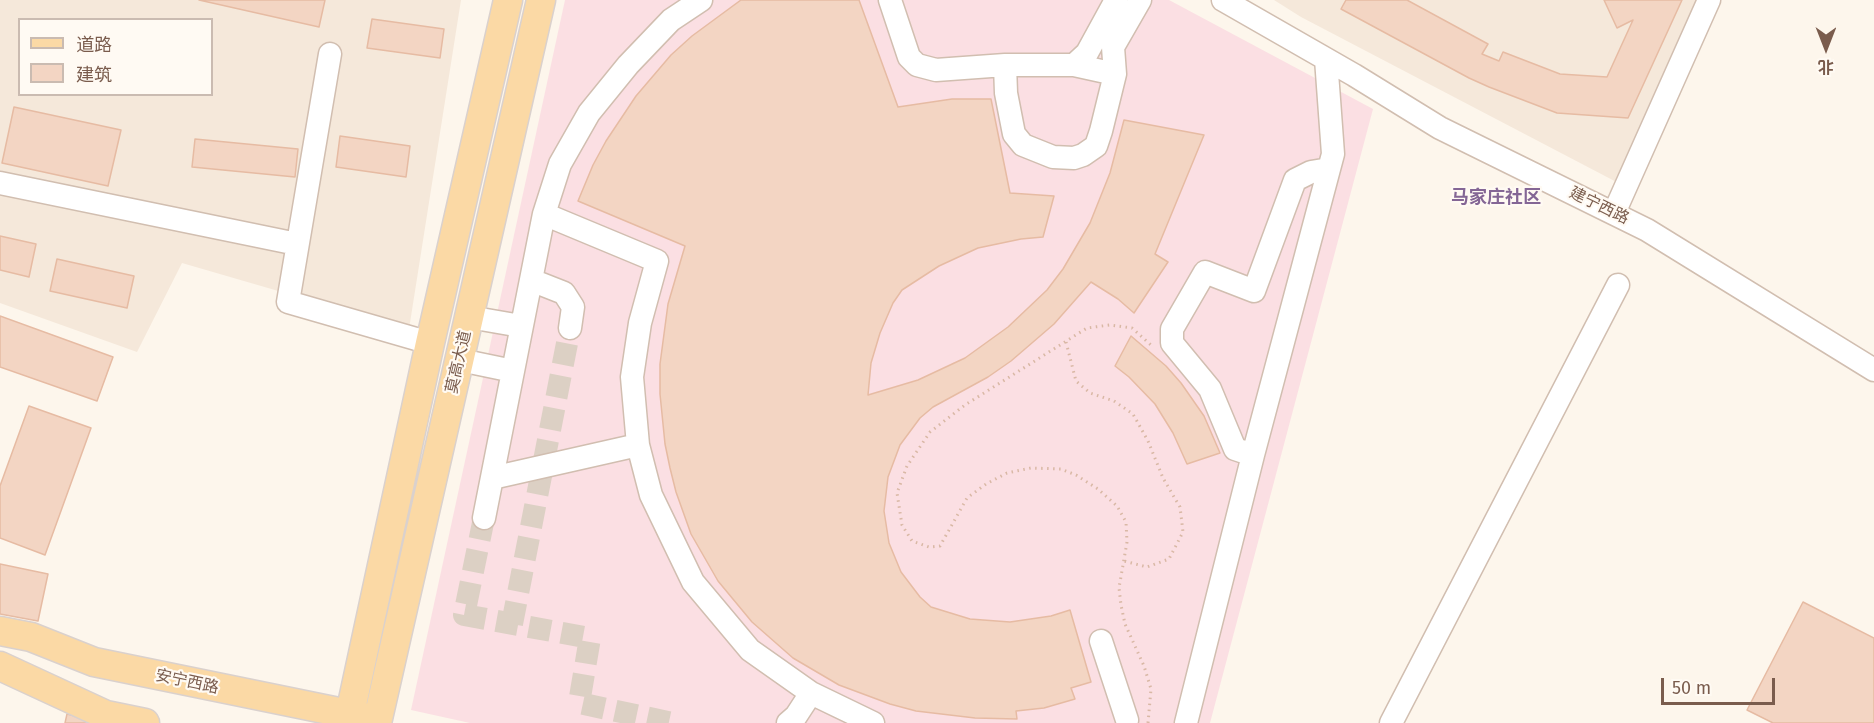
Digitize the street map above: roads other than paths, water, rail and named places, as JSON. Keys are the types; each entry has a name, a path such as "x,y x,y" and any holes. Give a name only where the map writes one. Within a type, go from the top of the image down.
{"main road":[{"name":"莫高大道","path":"349,719 430,343 508,0"},
{"name":"莫高大道","path":"378,721 541,0"},
{"name":"安宁西路","path":"0,631 31,637 94,663 349,719 378,721"},
{"path":"0,666 106,715 145,723"}],"street":[{"path":"484,518 544,214 560,164 589,113 628,65 671,20 701,0"},
{"path":"890,0 909,57 917,65 936,70 1005,65 1074,65 1115,74"},
{"path":"1074,65 1087,53 1116,0"},
{"path":"1005,65 1006,93 1014,134 1023,146 1053,157 1074,158 1083,155 1096,147 1115,74 1113,47 1140,0"},
{"name":"建宁西路","path":"1223,0 1440,128 1647,230 1874,370"},
{"path":"1614,213 1709,0"},
{"path":"330,54 288,302 430,343"},
{"path":"1186,723 1253,455 1334,154 1326,59"},
{"path":"1253,455 1235,449 1210,389 1172,343 1172,329 1205,272 1254,291 1295,180 1311,172 1329,169"},
{"path":"0,183 297,244"},
{"path":"544,214 657,261 640,323 632,377 638,445 651,495 693,582 750,650 811,693 873,723"},
{"path":"531,280 564,293 573,307 570,328"},
{"path":"1391,723 1618,285"},
{"path":"470,317 521,326"},
{"path":"460,360 513,371"},
{"path":"492,478 638,445"},
{"path":"1101,641 1133,722"},
{"path":"788,723 796,716 811,693"}],"tunnel":[{"path":"512,624 570,328"},
{"path":"484,518 464,615 590,638 579,703 673,723"}],"district":[{"name":"马家庄社区","path":"1496,198"}]}
